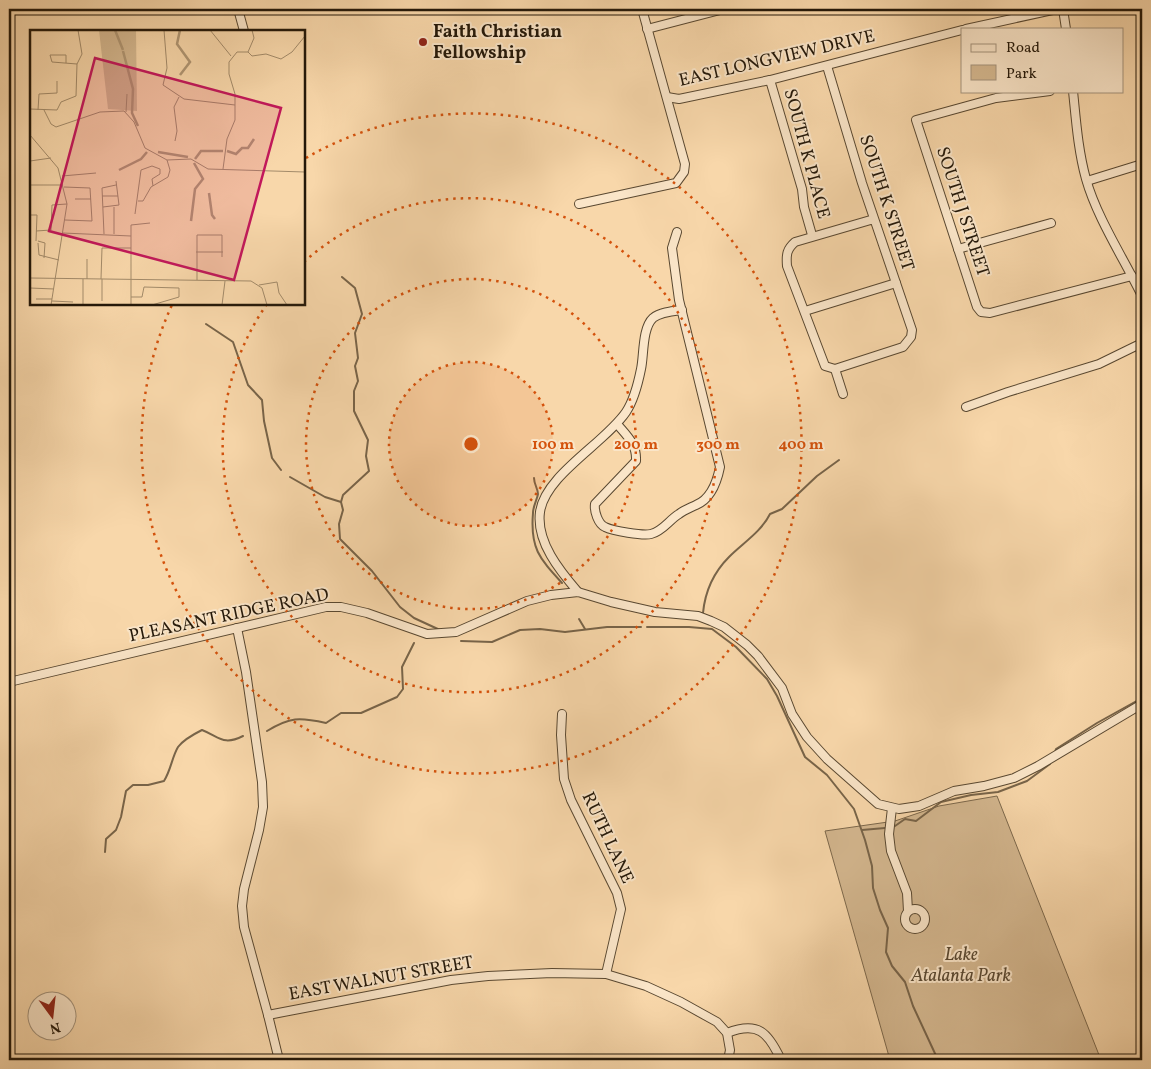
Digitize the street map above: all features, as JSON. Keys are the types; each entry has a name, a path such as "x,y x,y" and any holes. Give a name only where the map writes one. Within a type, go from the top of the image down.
{"street":[{"path":"238,9 244,30"},
{"path":"642,9 662,87 667,97"},
{"path":"647,29 724,9"},
{"path":"970,28 1056,9"},
{"path":"1063,9 1066,28"},
{"path":"1140,9 1142,22"},
{"name":"EAST LONGVIEW DRIVE","path":"579,204 669,185 681,179 685,164 667,97 679,99 770,80 961,30"},
{"name":"SOUTH K STREET","path":"827,66 874,219 912,330 911,337 903,347 835,369"},
{"name":"SOUTH K PLACE","path":"770,80 802,189 804,207 812,236"},
{"name":"SOUTH J STREET","path":"1042,92 996,98 916,120 977,307 981,312 990,313 1132,276"},
{"path":"1073,92 1086,181 1105,224 1132,276 1140,285 1142,296"},
{"path":"1086,181 1142,164"},
{"path":"843,394 835,369 825,366 788,266 786,254 795,242 874,219"},
{"path":"958,249 1051,223"},
{"path":"617,424 634,444 636,461 595,504 594,509 604,527 642,535 653,534 668,525 677,515 699,504 711,492 717,481 720,467 682,310 672,248 677,232"},
{"path":"805,311 896,283"},
{"path":"578,592 557,565 547,548 543,539 540,510 546,495 558,479 617,424 626,412 635,392 641,369 645,337 650,320 656,316 682,310"},
{"path":"966,407 1099,364 1142,344"},
{"name":"PLEASANT RIDGE ROAD","path":"9,682 326,607 341,607 367,613 427,634 438,635 456,632 527,601 551,595 578,592 655,612 698,616 724,627 747,645 770,671 782,688 792,714 807,737 827,759 878,804 892,808"},
{"path":"237,628 262,782 263,807 244,888 242,906 244,927 279,1060"},
{"path":"908,911 907,893 890,851 889,834 892,808 920,806 954,791 1014,778 1038,766 1142,704"},
{"name":"RUTH LANE","path":"562,714 561,735 564,779 571,800 617,893 621,909 606,974"},
{"name":"EAST WALNUT STREET","path":"268,1015 451,980 544,973 606,974 646,986 681,1002 717,1022 727,1032"},
{"path":"728,1060 730,1050 727,1032 740,1028 760,1030 771,1040 781,1060"}],"green space":[{"name":"Lake Atalanta Park","path":"997,796 1101,1060 890,1060 825,831 895,821 939,806"}],"waterway":[{"path":"342,277 355,288 362,314 355,333 358,358 355,366 358,381 354,391 354,411 368,440 366,456 369,471 343,495 341,502 343,510 339,524 340,539 372,571 400,607 414,618 440,630"},
{"path":"206,324 233,342 248,385 262,400 264,421 272,458 281,470"},
{"path":"703,613 711,583 724,563 757,532 770,514 782,509 817,476 839,460"},
{"path":"290,477 325,497 341,502"},
{"path":"534,478 538,494 532,525 535,544 542,559 562,583"},
{"path":"579,619 585,629"},
{"path":"461,641 492,642 520,630 540,629 565,632 607,627 641,627"},
{"path":"647,627 712,629 736,647 767,679 777,696 805,757 827,775 854,809 872,866 873,888 888,928 886,952 892,966 905,982 913,1006 938,1060"},
{"path":"267,731 282,723 302,719 326,723 341,713 361,713 397,697 403,689 402,667 414,643"},
{"path":"1055,752 1056,749 1097,723 1142,698"},
{"path":"105,852 106,839 116,830 121,817 126,791 133,785 148,785 164,781 176,751 183,742 202,730 226,740 243,736"},
{"path":"895,826 905,819 916,821 941,802 971,795 998,792 1027,781 1050,764"},
{"path":"862,830 885,828"}],"place":[{"name":"Faith Christian Fellowship","path":"423,42"}]}
